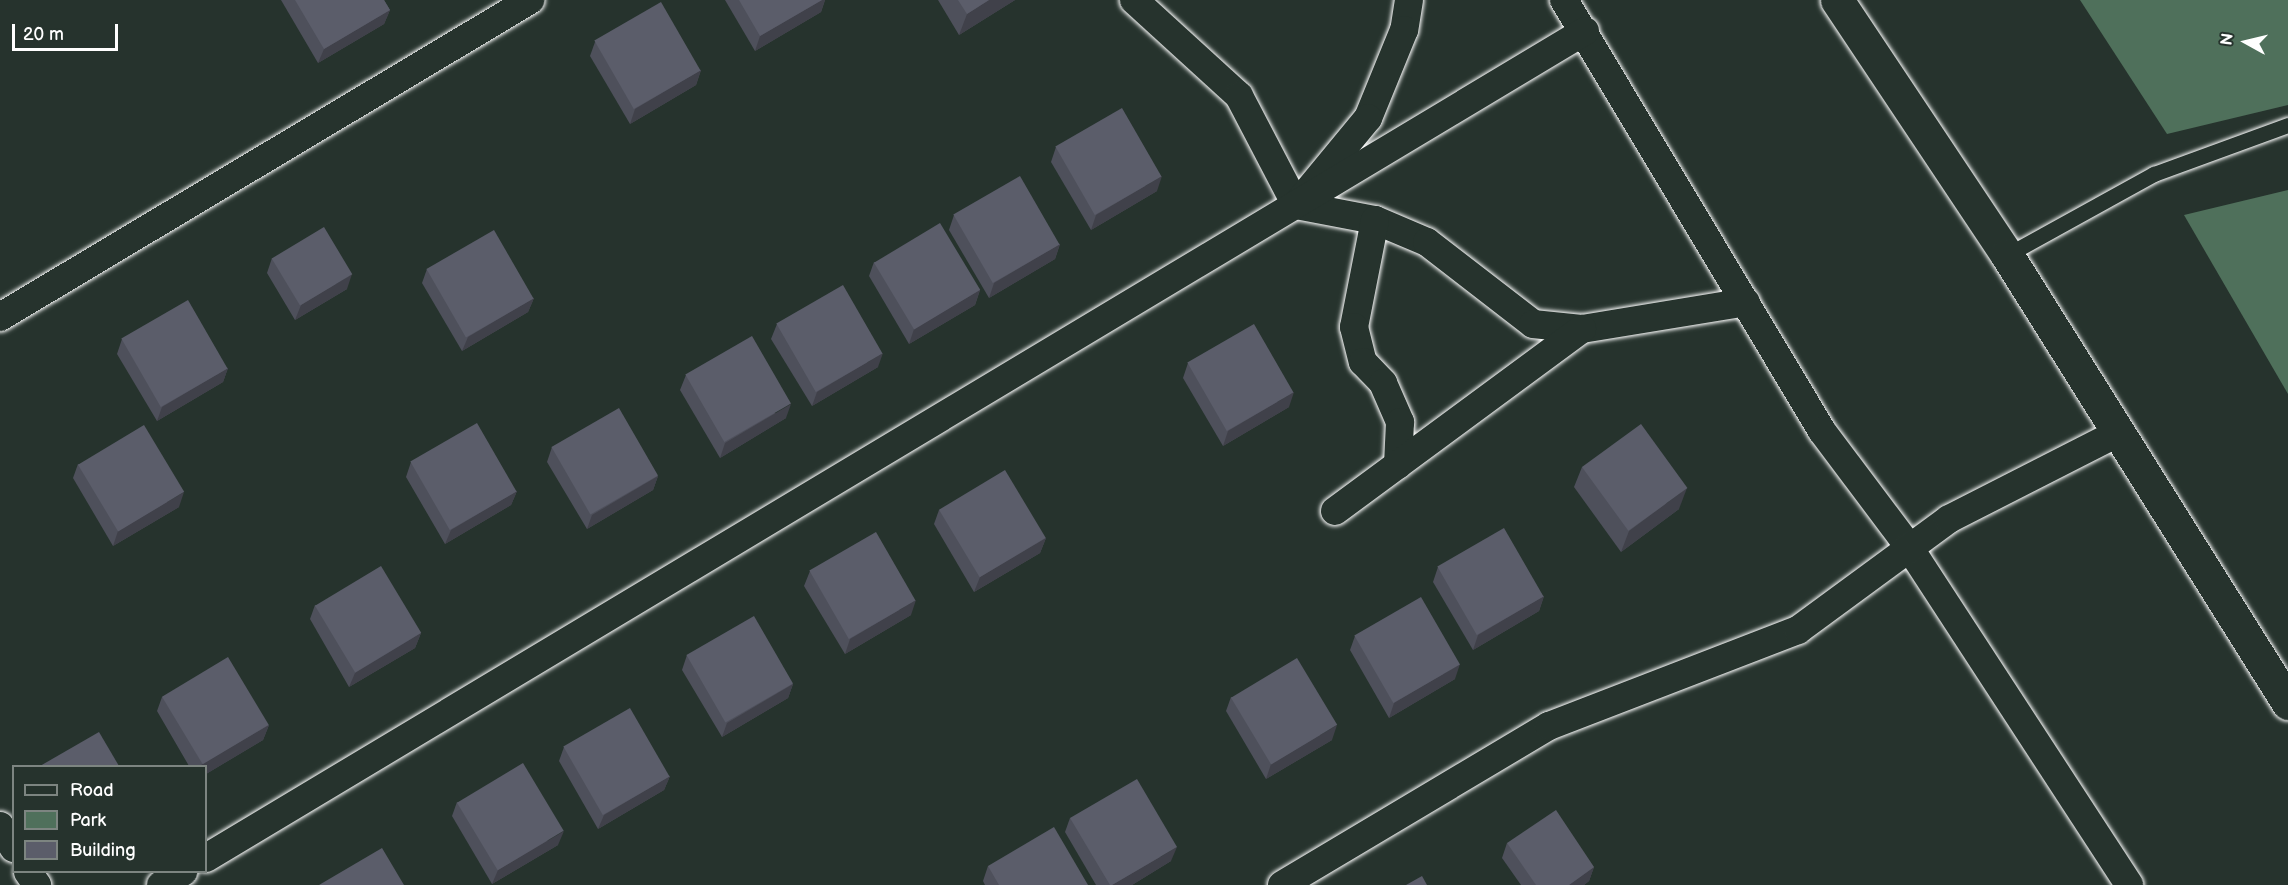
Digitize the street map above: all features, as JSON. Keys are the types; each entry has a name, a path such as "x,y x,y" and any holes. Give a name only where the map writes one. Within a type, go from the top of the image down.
{"main road":[{"path":"1837,0 2007,255 2288,703"}],"street":[{"path":"0,317 530,0"},
{"path":"1134,0 1239,96 1296,205"},
{"path":"1296,205 1368,118 1404,30 1409,0"},
{"path":"1564,0 1822,431 1909,547 2128,885"},
{"path":"207,857 1585,32"},
{"path":"1296,205 1375,220 1427,242 1533,324 1582,329 1746,302"},
{"path":"1375,220 1354,327 1363,362 1383,383 1400,422 1398,465"},
{"path":"1335,511 1582,329"},
{"path":"1282,885 1549,726 1798,630 1949,519 2118,434"},
{"path":"0,826 12,845"},
{"path":"160,885 181,873"}],"lane":[{"path":"2007,255 2154,174 2288,125"}],"green space":[{"path":"2080,0 2288,0 2288,105 2167,134"},
{"path":"2288,190 2288,394 2184,215"}],"building":[{"path":"295,0 384,0 390,10 324,49"},
{"path":"739,0 822,0 760,36"},
{"path":"958,0 989,0 967,14"},
{"path":"661,2 700,70 634,109 594,40"},
{"path":"1122,108 1162,176 1095,215 1055,146"},
{"path":"1020,176 1060,244 993,283 953,214"},
{"path":"940,223 980,290 914,330 874,263"},
{"path":"324,227 352,274 300,306 272,258"},
{"path":"494,230 534,298 466,337 426,269"},
{"path":"843,285 882,353 816,392 776,324"},
{"path":"188,300 228,368 161,407 121,338"},
{"path":"1254,324 1294,392 1227,431 1187,362"},
{"path":"752,336 791,404 724,442 685,375"},
{"path":"619,408 658,476 590,515 551,447"},
{"path":"477,423 516,491 450,530 410,461"},
{"path":"1641,424 1687,488 1628,531 1582,467"},
{"path":"144,425 184,492 118,532 78,465"},
{"path":"1005,470 1046,538 980,577 939,510"},
{"path":"1504,528 1544,596 1477,635 1437,566"},
{"path":"876,532 916,600 849,639 809,570"},
{"path":"381,566 421,633 355,673 315,606"},
{"path":"1421,597 1460,665 1393,703 1354,636"},
{"path":"754,616 793,684 725,723 686,655"},
{"path":"228,657 269,725 203,764 162,697"},
{"path":"1297,658 1337,725 1271,765 1231,698"},
{"path":"630,708 670,776 603,815 563,746"},
{"path":"99,732 118,765 42,765"},
{"path":"523,763 564,831 498,870 457,803"},
{"path":"1137,779 1177,847 1110,885 1070,818"},
{"path":"1556,810 1594,867 1569,885 1536,885 1507,843"},
{"path":"1054,827 1088,885 999,885 988,866"},
{"path":"382,848 404,885 319,885"},
{"path":"1422,876 1427,885 1406,885"}]}
